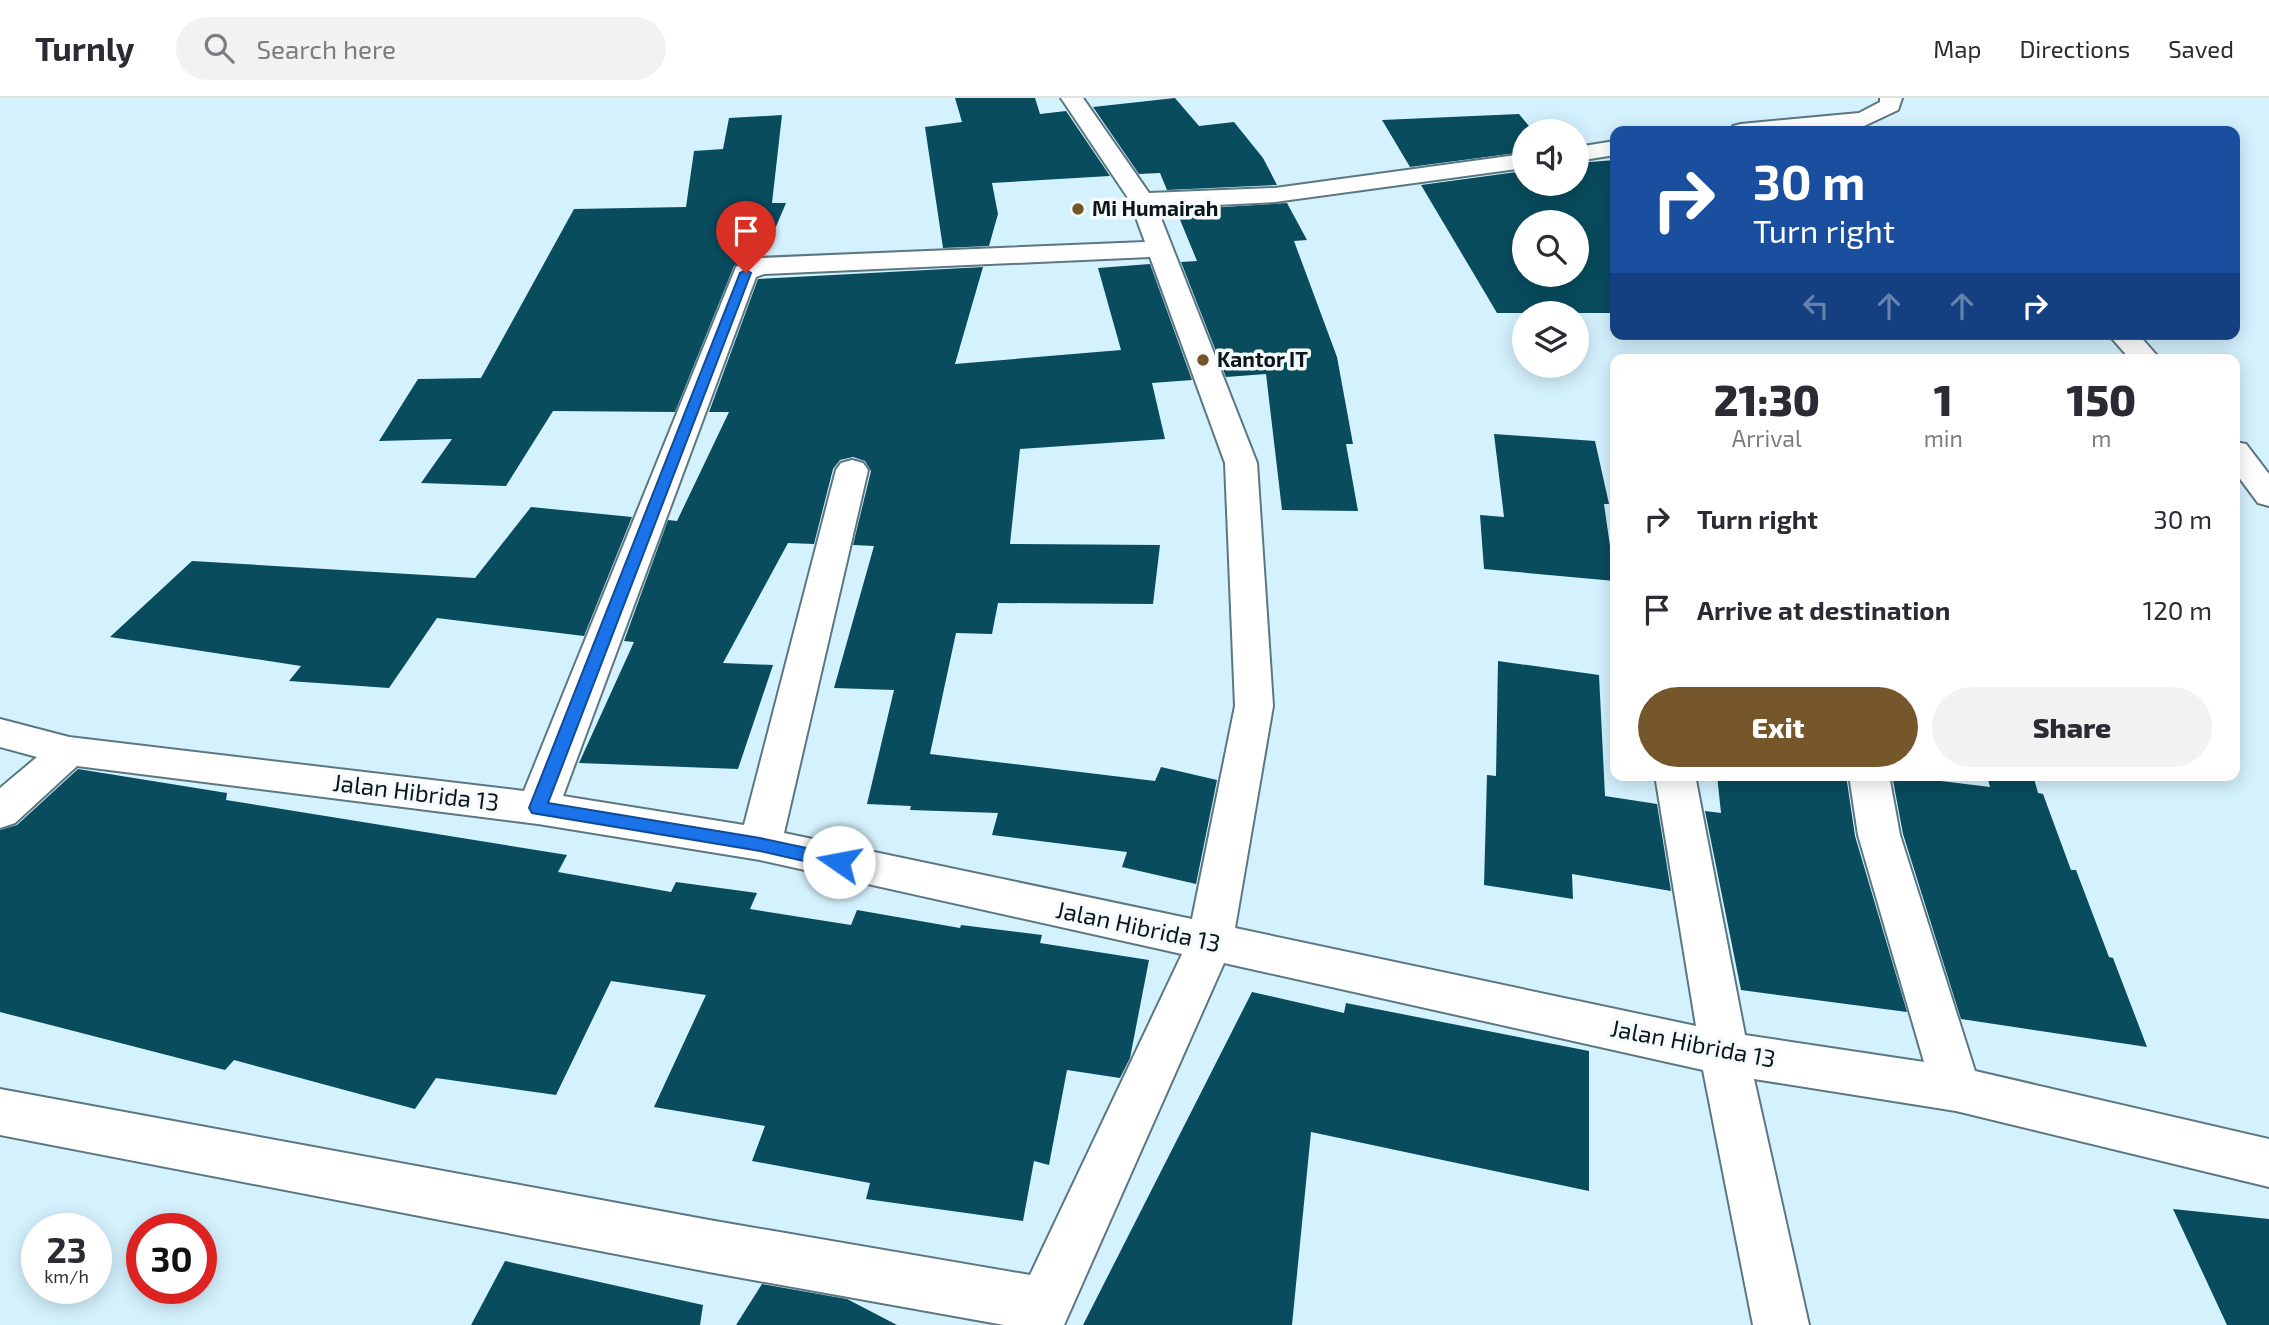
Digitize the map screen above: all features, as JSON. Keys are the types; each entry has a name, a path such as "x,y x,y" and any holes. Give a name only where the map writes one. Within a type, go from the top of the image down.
{"street":[{"path":"0,1112 709,1246 1041,1315 1210,943 1254,706 1241,463 1142,201 1072,98"},
{"path":"1849,126 1871,125 1890,105 1891,98"},
{"path":"1589,151 1610,149"},
{"path":"1142,201 1275,195 1512,163"},
{"path":"538,808 746,273 759,266 1162,249"},
{"path":"2128,340 2141,354"},
{"path":"2240,458 2269,496"},
{"path":"760,844 852,470"},
{"name":"Jalan Hibrida 13","path":"0,733 69,751 538,808 760,844 1724,1053 1956,1088 2269,1163"},
{"path":"0,812 69,751"},
{"path":"1676,781 1724,1053 1781,1325"},
{"path":"1870,781 1879,835 1956,1088"}],"building":[{"path":"955,98 1035,98 1040,114 1066,111 1110,176 992,183 998,214 989,246 943,248 925,127 962,122"},
{"path":"1175,98 1199,126 1234,122 1263,158 1277,185 1167,190 1160,173 1139,174 1093,107"},
{"path":"1519,114 1523,119 1512,119 1512,154 1410,167 1382,120"},
{"path":"782,115 772,203 786,203 764,255 734,266 675,412 553,411 506,486 421,483 452,439 379,441 418,379 481,378 574,209 686,207 694,151 723,149 729,118"},
{"path":"1610,160 1610,313 1589,313 1589,301 1512,301 1512,313 1497,313 1421,185 1512,173 1512,196 1589,196 1589,162"},
{"path":"1287,203 1307,240 1294,241 1337,357 1353,444 1346,444 1358,511 1282,510 1266,374 1226,377 1181,262 1197,261 1176,210"},
{"path":"1150,264 1192,380 1152,383 1165,439 1020,449 1010,544 1160,545 1153,604 998,603 992,634 956,633 930,754 1155,781 1161,767 1217,780 1196,884 1122,867 1127,852 992,835 998,813 910,810 911,806 867,804 894,690 834,688 874,546 853,545 871,471 865,461 853,457 840,460 833,469 814,544 788,543 723,663 773,665 738,769 579,763 634,642 624,641 668,520 677,521 729,412 709,412 758,279 983,267 955,364 1121,350 1098,268"},
{"path":"1494,434 1595,441 1609,504 1604,504 1610,546 1610,581 1484,569 1480,515 1504,517"},
{"path":"531,507 632,517 584,636 437,618 389,688 289,681 301,666 110,637 192,561 475,578"},
{"path":"1498,661 1599,675 1605,796 1657,804 1671,891 1572,874 1573,899 1484,885 1487,775 1496,776"},
{"path":"78,769 227,793 226,800 567,855 558,872 671,892 676,882 757,893 750,909 851,925 857,910 960,928 961,925 1042,935 1040,943 1149,960 1130,1058 1120,1078 1067,1070 1049,1165 1034,1161 1023,1221 866,1199 870,1183 752,1161 765,1126 654,1107 706,995 611,981 556,1095 436,1078 415,1109 234,1060 225,1070 0,1012 0,830 17,825"},
{"path":"1718,781 1847,781 1855,836 1907,1012 1741,990 1705,811 1721,813"},
{"path":"1893,781 1941,781 1990,787 1988,781 2035,781 2038,793 2043,794 2071,870 2076,870 2147,1047 1961,1019 1903,834"},
{"path":"1252,992 1344,1013 1346,1003 1589,1051 1589,1191 1311,1132 1292,1325 1083,1325"},
{"path":"2173,1209 2269,1219 2269,1325 2227,1325"},
{"path":"505,1261 703,1305 700,1325 471,1325"},
{"path":"762,1284 847,1299 897,1325 736,1325"}],"place":[{"name":"Mi Humairah","path":"1078,209"},
{"name":"Kantor IT","path":"1203,360"}],"route":[{"path":"746,273 538,808 760,844 839,862"}]}
